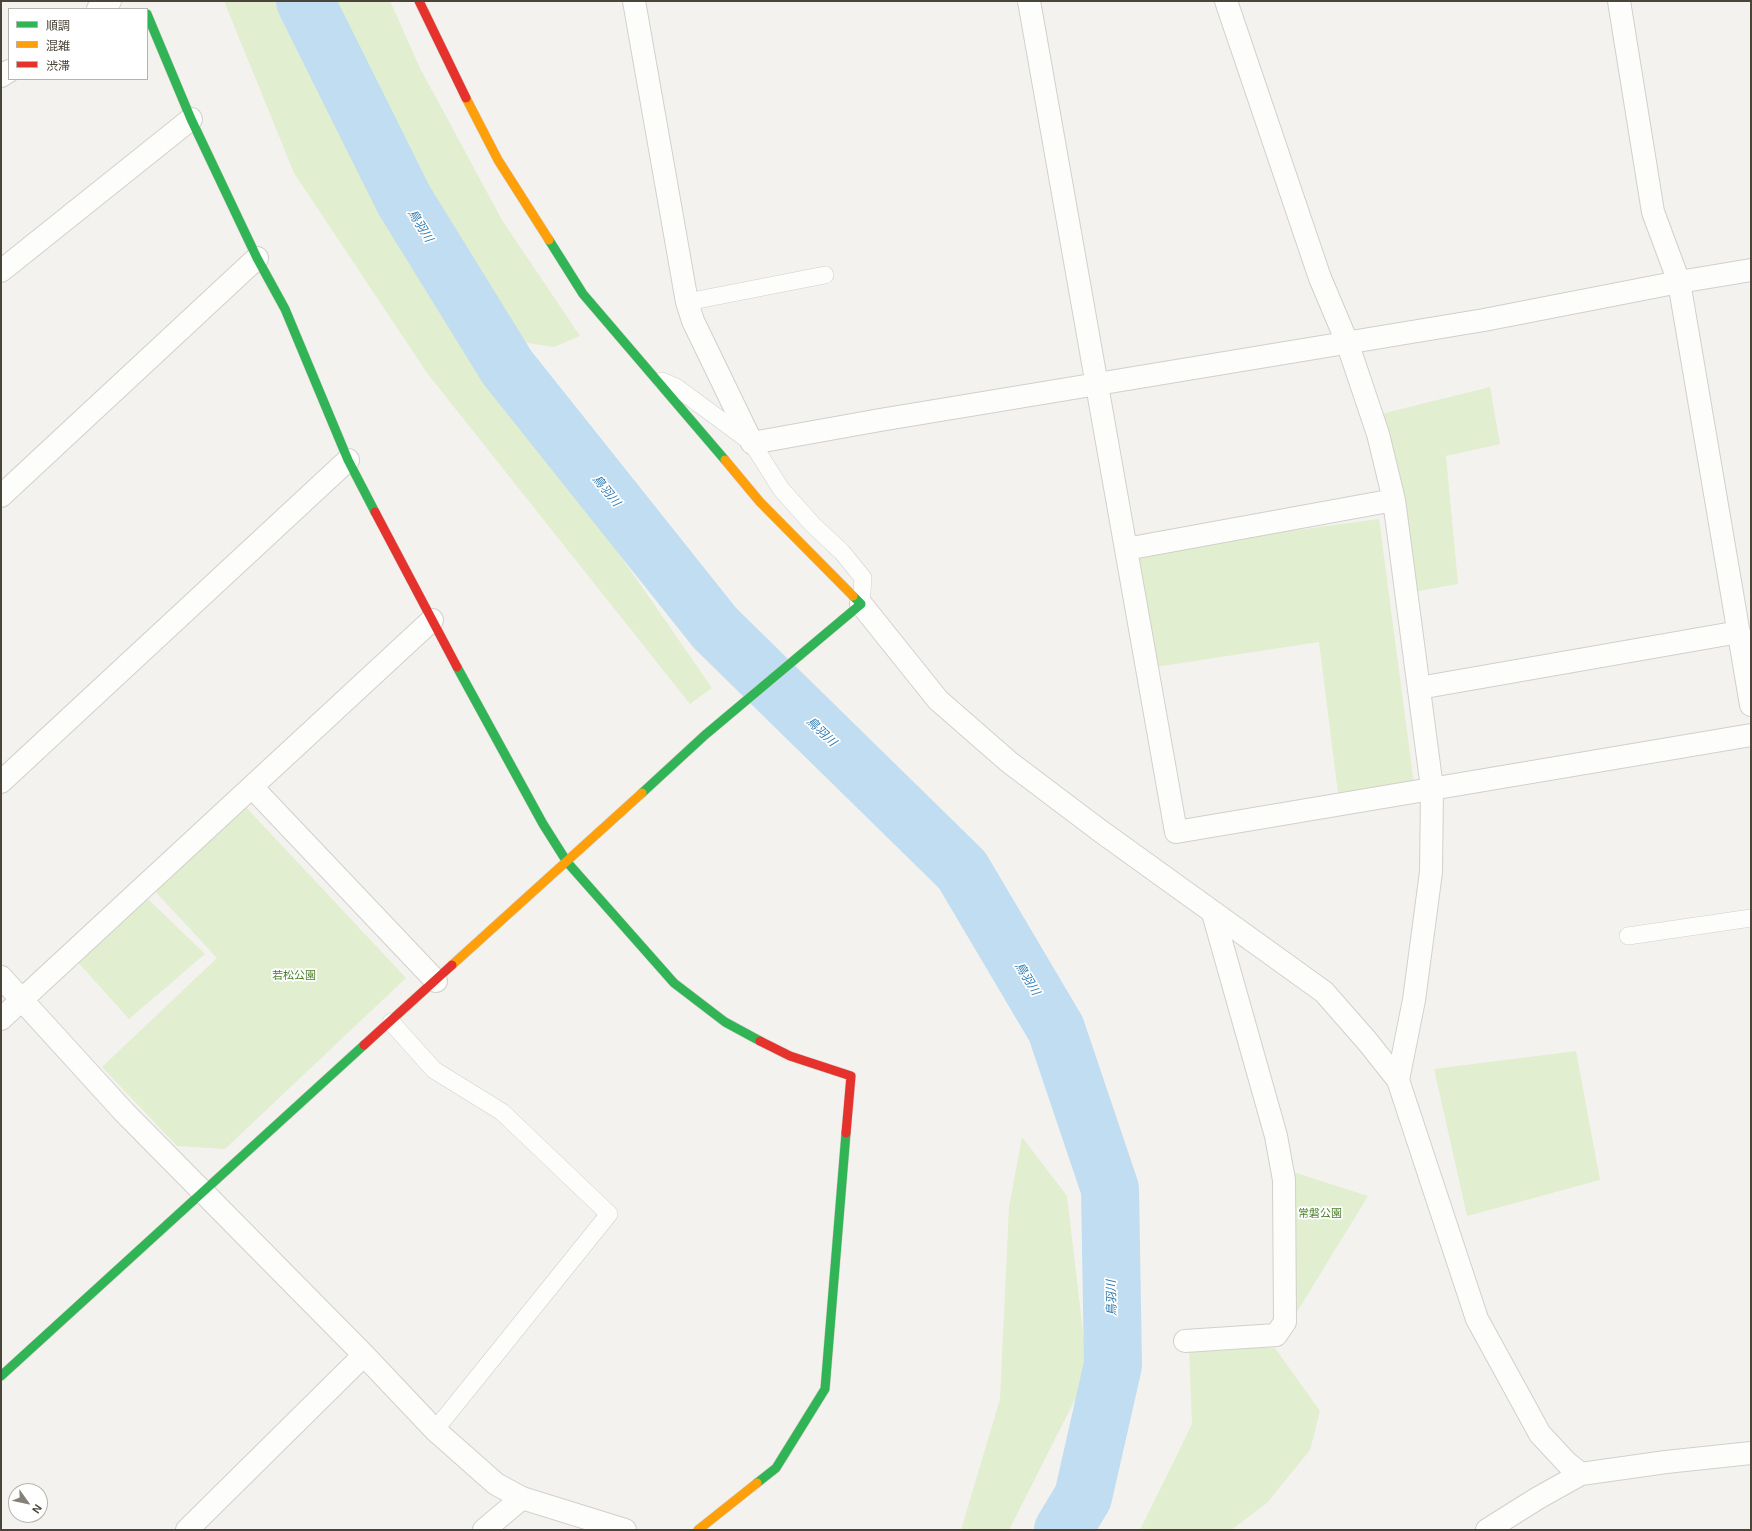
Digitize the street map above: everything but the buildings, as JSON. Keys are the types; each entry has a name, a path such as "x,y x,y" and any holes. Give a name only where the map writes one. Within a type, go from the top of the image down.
{"street":[{"path":"100,8 110,1"},
{"path":"418,1 450,69 498,160 583,294 657,379 760,502 857,608 938,700 1009,762 1324,992 1367,1040 1398,1080 1477,1319 1540,1434 1567,1463 1581,1474"},
{"path":"634,1 686,302 693,321 752,443 1484,320 1679,282 1751,270"},
{"path":"1029,1 1176,832 1751,735"},
{"path":"1226,1 1320,278 1347,342 1378,434 1394,500 1432,788 1430,872 1414,1000 1398,1080"},
{"path":"1619,1 1654,212 1679,282 1751,706"},
{"path":"148,16 191,119 258,258 285,309 348,460 432,620 543,824 567,862 674,983 725,1022 790,1056 851,1076 825,1389 776,1468 698,1530"},
{"path":"1,271 191,119"},
{"path":"1,496 258,258"},
{"path":"1,782 348,460"},
{"path":"1126,549 1394,500"},
{"path":"1,1376 705,736 857,608"},
{"path":"1,1019 432,620"},
{"path":"1419,688 1739,632"},
{"path":"252,787 436,981"},
{"path":"1185,1341 1276,1335 1285,1322 1284,1180 1278,1144 1214,913"},
{"path":"1,977 124,1112 364,1354 435,1430 496,1484 522,1498 625,1530"},
{"path":"187,1530 364,1354"},
{"path":"1487,1530 1538,1498 1581,1474 1666,1462 1751,1453"},
{"path":"484,1530 522,1498"}],"lane":[{"path":"686,302 825,275"},
{"path":"657,379 676,387 733,431 752,443 782,488 813,524 842,552 863,578 857,608"},
{"path":"1628,936 1751,918"},
{"path":"391,1022 434,1070 502,1112 609,1214 435,1430"}],"green space":[{"path":"224,1 275,1 401,239 712,688 690,704 427,373 294,173"},
{"path":"324,1 390,1 420,68 502,220 580,336 554,347 516,341 492,321 357,81"},
{"path":"1490,387 1500,444 1446,456 1458,584 1407,593 1373,416"},
{"path":"1379,519 1414,784 1338,793 1319,642 1149,668 1126,553"},
{"name":"若松公園","path":"243,804 406,978 225,1149 177,1146 102,1067 217,958 153,889"},
{"path":"148,899 205,954 129,1019 77,961"},
{"path":"1576,1051 1600,1180 1467,1216 1434,1069"},
{"path":"1022,1137 1067,1196 1088,1374 1009,1530 961,1530 1000,1399 1009,1207"},
{"name":"常磐公園","path":"1293,1172 1368,1196 1275,1348"},
{"path":"1196,1348 1275,1348 1320,1411 1310,1450 1267,1503 1231,1530 1140,1530 1192,1424 1189,1350"}],"waterway":[{"name":"鳥羽川","path":"305,1 404,200 507,367 715,628 962,870 1056,1029 1110,1189 1113,1365 1083,1497 1063,1530"}],"traffic: fast":[{"path":"148,16 191,119 257,258 285,309 348,460 375,512"},
{"path":"549,240 583,294 725,460"},
{"path":"642,793 705,735 861,604 853,596"},
{"path":"457,667 543,824 567,862 674,983 725,1022 760,1041"},
{"path":"1,1376 364,1045"},
{"path":"757,1483 776,1468 825,1389 846,1133"}],"traffic: slow":[{"path":"466,98 498,160 549,240"},
{"path":"725,460 760,502 853,596"},
{"path":"452,965 642,793"},
{"path":"698,1530 757,1483"}],"traffic: jam":[{"path":"419,1 466,98"},
{"path":"375,512 457,667"},
{"path":"364,1045 452,965"},
{"path":"760,1041 790,1056 851,1076 846,1133"}]}
